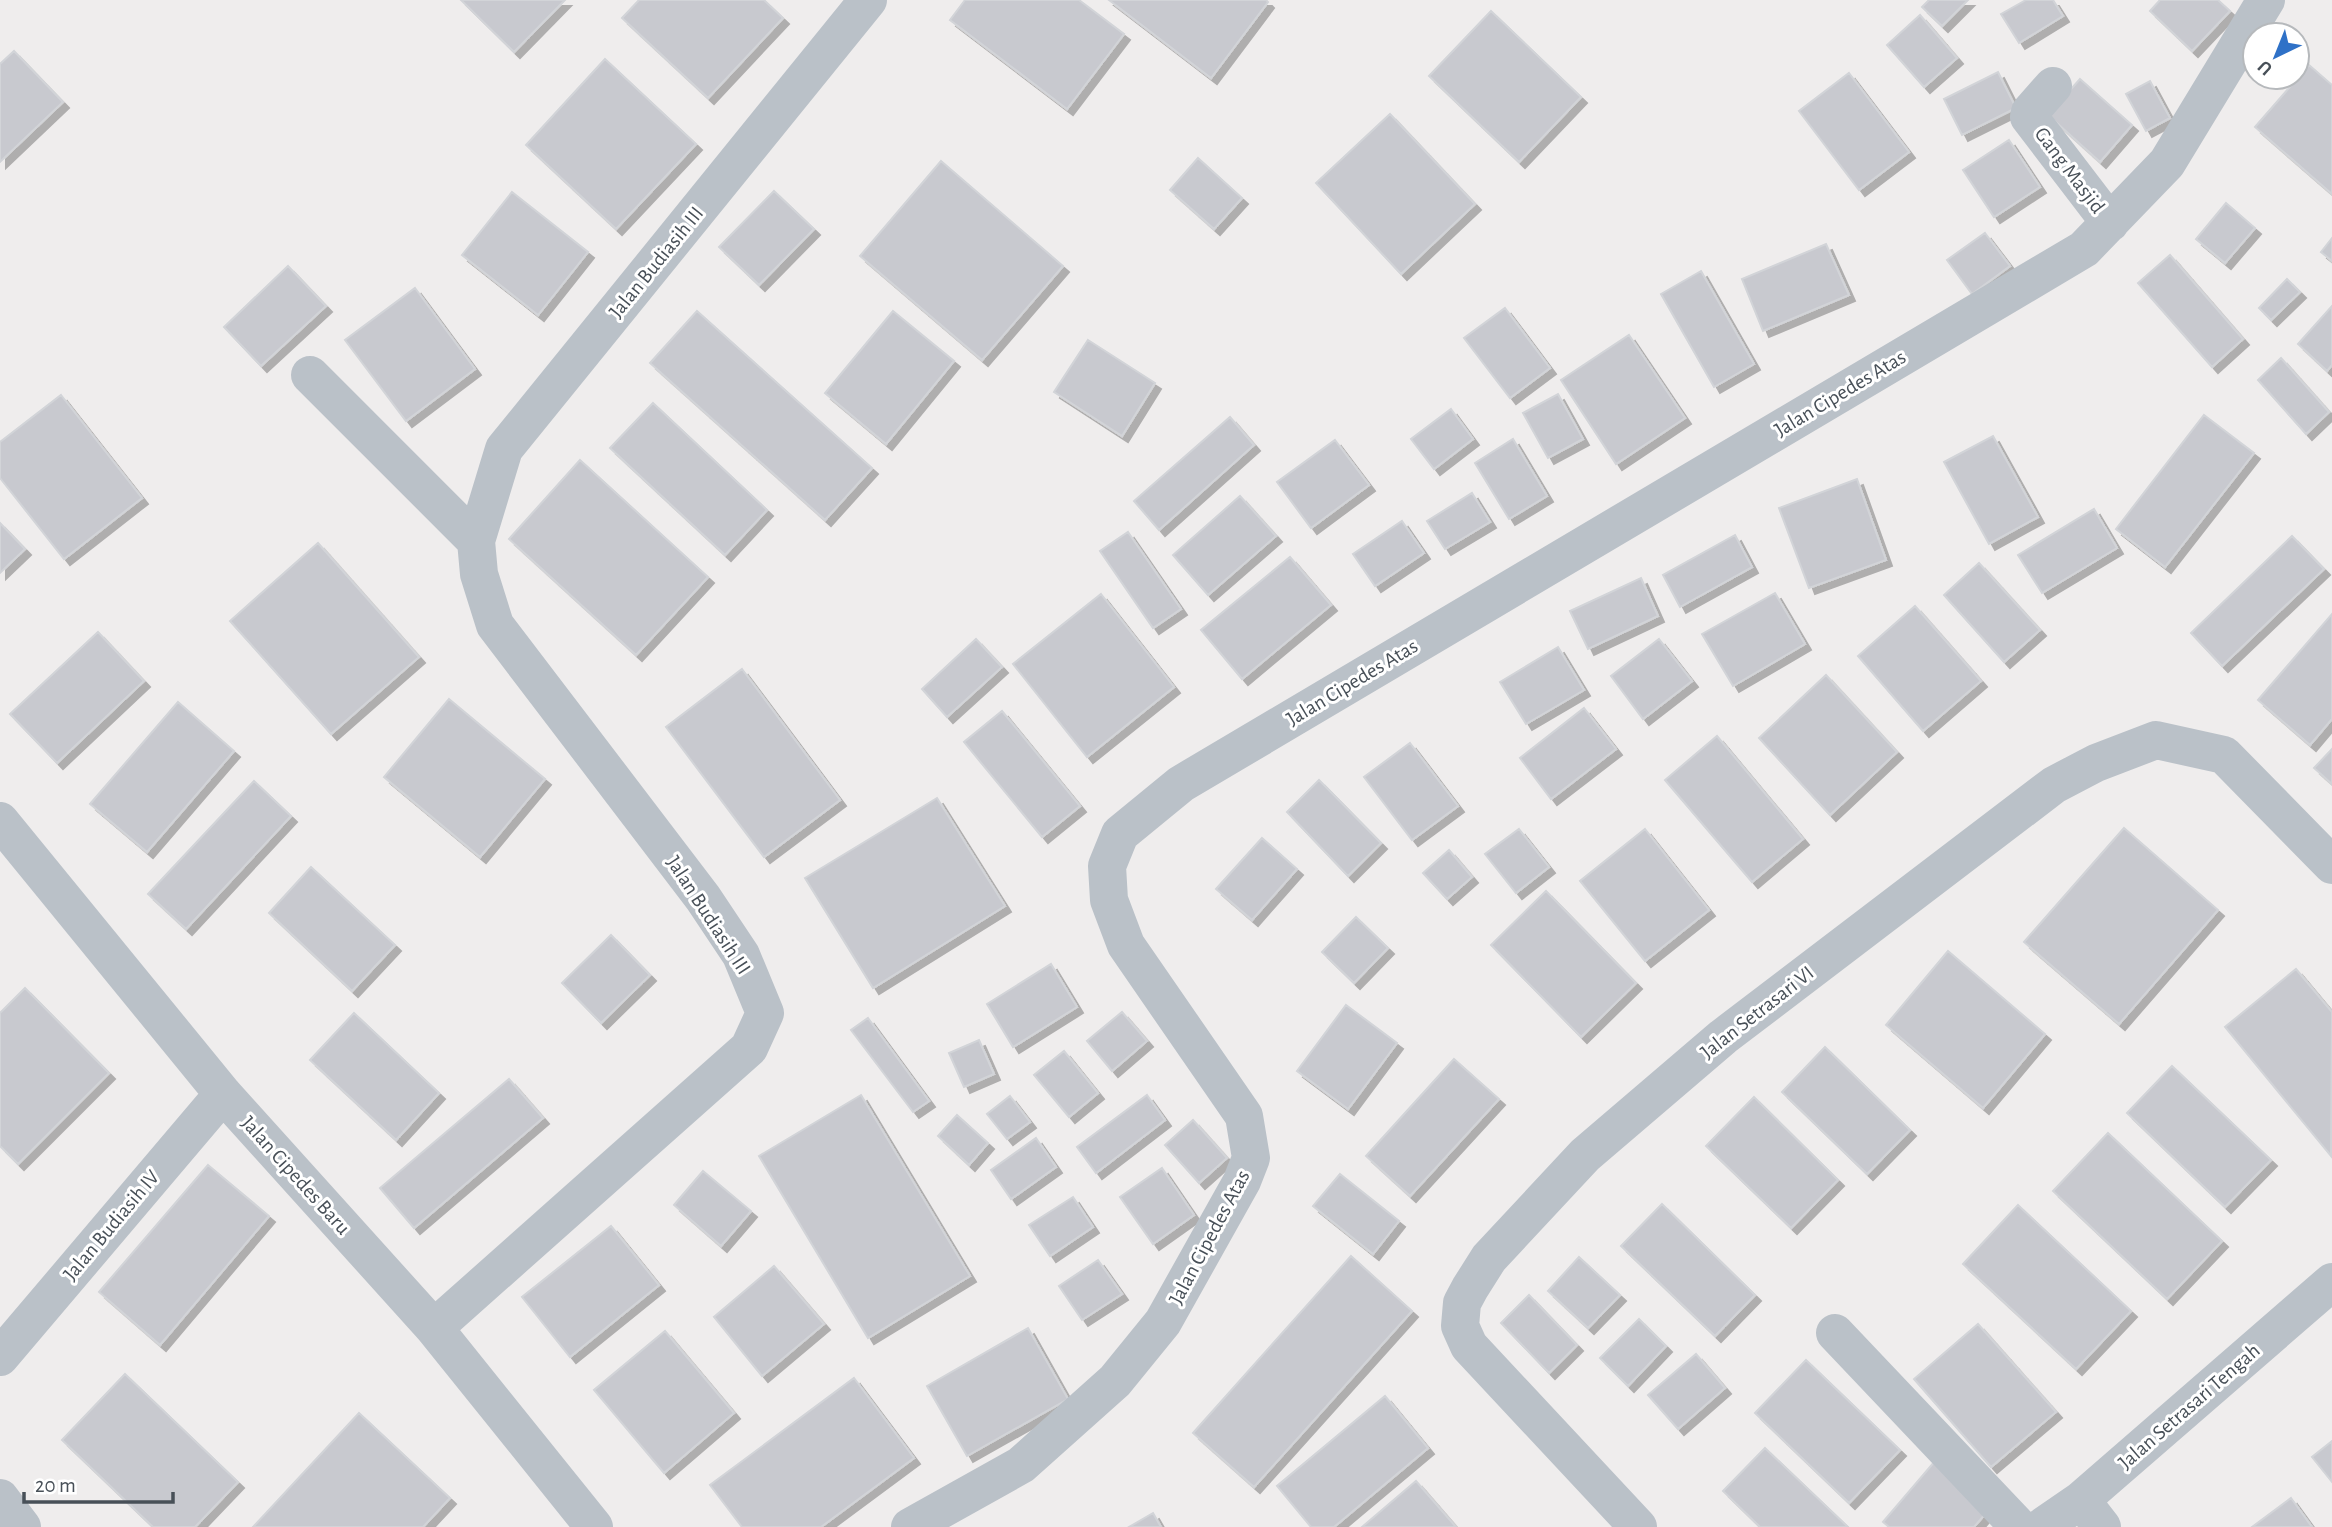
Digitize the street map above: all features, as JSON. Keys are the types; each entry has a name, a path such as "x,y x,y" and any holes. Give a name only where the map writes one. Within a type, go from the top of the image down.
{"street":[{"name":"Jalan Budiasih III","path":"434,1328 749,1048 765,1013 741,955 703,898 495,625 479,574 476,541 504,449 868,0"},
{"name":"Jalan Cipedes Atas","path":"910,1527 1021,1465 1115,1381 1163,1322 1242,1181 1251,1158 1244,1116 1126,945 1109,900 1108,889 1107,866 1120,834 1181,784 2084,248 2167,163 2266,0"},
{"name":"Gang Masjid","path":"2053,86 2030,112 2029,117 2110,223"},
{"path":"310,375 476,541"},
{"name":"Jalan Setrasari VI","path":"1638,1527 1469,1346 1460,1326 1462,1303 1489,1258 1585,1155 1723,1037 2054,785 2156,740 2224,755 2332,864"},
{"name":"Jalan Cipedes Baru","path":"0,821 223,1094 434,1328 594,1527"},
{"name":"Jalan Budiasih IV","path":"0,1357 223,1094"},
{"name":"Jalan Setrasari Tengah","path":"2042,1527 2091,1513 2332,1282"},
{"path":"1835,1333 2019,1527"},
{"path":"0,1498 22,1527"}],"building":[{"path":"461,0 565,0 514,52"},
{"path":"639,0 764,0 783,18 708,98 622,18"},
{"path":"965,0 1079,0 1124,34 1067,109 950,20"},
{"path":"1109,0 1266,0 1268,2 1211,78"},
{"path":"1929,0 1968,0 1942,26 1922,7"},
{"path":"2026,0 2053,0 2063,16 2019,43 2001,14"},
{"path":"2160,0 2218,0 2230,11 2192,51 2150,11"},
{"path":"1491,11 1581,97 1519,162 1429,76"},
{"path":"1920,15 1957,58 1924,87 1887,45"},
{"path":"14,51 63,102 0,162 0,64"},
{"path":"605,59 696,144 616,229 526,145"},
{"path":"2311,67 2332,85 2332,194 2255,127 2286,91 2311,91"},
{"path":"1998,72 2016,108 1962,135 1944,99"},
{"path":"1849,73 1909,152 1859,190 1799,111"},
{"path":"2080,79 2132,125 2100,162 2048,115"},
{"path":"2150,81 2170,118 2146,131 2126,94"},
{"path":"1390,114 1475,204 1401,274 1316,183"},
{"path":"2009,140 2040,187 1994,217 1963,170"},
{"path":"1198,158 1242,198 1214,229 1170,190"},
{"path":"941,161 1063,266 982,360 860,256"},
{"path":"774,191 814,229 759,285 719,247"},
{"path":"512,192 588,252 538,315 462,255"},
{"path":"2226,203 2255,228 2225,263 2196,239"},
{"path":"1985,233 2010,266 1972,294 1947,260"},
{"path":"2332,238 2332,261 2321,252"},
{"path":"1826,244 1849,295 1763,331 1742,279"},
{"path":"2170,255 2243,339 2212,367 2138,283"},
{"path":"288,266 326,306 261,366 224,327"},
{"path":"1701,271 1754,364 1714,387 1661,294"},
{"path":"2287,279 2300,292 2271,320 2259,308"},
{"path":"415,288 475,369 406,421 345,340"},
{"path":"2332,306 2332,365 2327,371 2298,344"},
{"path":"1505,308 1550,368 1510,398 1464,338"},
{"path":"697,311 872,468 825,520 650,363"},
{"path":"893,311 954,361 886,444 825,393"},
{"path":"1629,335 1685,418 1616,464 1561,380"},
{"path":"1088,340 1155,383 1122,436 1054,392"},
{"path":"2281,358 2329,412 2306,434 2258,380"},
{"path":"1558,394 1583,439 1548,458 1523,413"},
{"path":"61,395 142,498 64,559 0,478 0,442"},
{"path":"653,403 767,510 725,555 610,448"},
{"path":"1451,409 1473,439 1434,469 1411,439"},
{"path":"2204,415 2254,453 2165,567 2116,529"},
{"path":"1230,417 1254,445 1159,530 1134,501"},
{"path":"1993,436 2038,517 1989,544 1944,462"},
{"path":"1513,439 1547,496 1509,519 1475,463"},
{"path":"1335,440 1369,485 1311,528 1277,482"},
{"path":"580,460 708,577 636,655 509,539"},
{"path":"1857,479 1886,560 1809,588 1779,508"},
{"path":"1472,493 1490,522 1445,549 1427,521"},
{"path":"1240,496 1276,536 1208,595 1173,555"},
{"path":"2094,509 2117,548 2042,593 2018,555"},
{"path":"1402,521 1424,553 1375,586 1353,554"},
{"path":"0,523 25,549 0,573"},
{"path":"1128,532 1181,609 1153,628 1100,551"},
{"path":"1735,535 1752,567 1680,607 1663,575"},
{"path":"2292,536 2324,569 2222,666 2191,633"},
{"path":"318,543 419,657 331,734 230,621"},
{"path":"1290,557 1331,605 1242,679 1201,630"},
{"path":"1979,563 2040,630 2004,662 1944,595"},
{"path":"1641,578 1658,616 1588,649 1570,611"},
{"path":"1775,593 1805,644 1733,686 1702,634"},
{"path":"1101,594 1174,687 1087,757 1013,664"},
{"path":"1915,606 1981,681 1923,731 1858,656"},
{"path":"2332,614 2332,719 2310,745 2258,700"},
{"path":"98,632 144,681 57,763 10,714"},
{"path":"976,639 1002,667 947,717 922,689"},
{"path":"1659,639 1692,681 1643,719 1611,676"},
{"path":"1558,647 1584,690 1526,724 1500,682"},
{"path":"742,669 840,800 764,857 666,727"},
{"path":"1826,675 1897,752 1830,815 1759,738"},
{"path":"449,699 545,779 480,857 384,777"},
{"path":"178,702 234,751 147,852 90,804"},
{"path":"1584,708 1616,749 1551,799 1520,758"},
{"path":"1002,711 1080,806 1042,837 964,742"},
{"path":"1717,736 1803,839 1752,882 1665,780"},
{"path":"1410,743 1458,806 1412,840 1364,777"},
{"path":"2332,749 2332,784 2314,768"},
{"path":"1319,780 1381,843 1348,876 1287,812"},
{"path":"254,781 291,816 186,929 148,894"},
{"path":"937,798 1005,906 873,988 805,878"},
{"path":"2124,828 2218,910 2119,1024 2024,942"},
{"path":"1519,829 1549,867 1516,893 1485,854"},
{"path":"1645,829 1709,910 1645,961 1580,881"},
{"path":"1262,838 1297,869 1252,920 1216,889"},
{"path":"1449,850 1472,877 1447,899 1423,873"},
{"path":"311,867 395,945 352,991 269,913"},
{"path":"1546,891 1636,983 1581,1037 1491,945"},
{"path":"1356,917 1388,948 1354,983 1322,952"},
{"path":"611,935 650,975 601,1023 562,983"},
{"path":"1948,951 2045,1034 1983,1108 1886,1025"},
{"path":"1051,964 1077,1007 1013,1047 987,1004"},
{"path":"2296,969 2332,1012 2331,1156 2225,1027"},
{"path":"25,988 109,1073 18,1164 0,1146 0,1013"},
{"path":"1346,1005 1397,1043 1348,1109 1297,1071"},
{"path":"1122,1012 1147,1041 1112,1071 1087,1041"},
{"path":"354,1013 439,1093 396,1140 310,1060"},
{"path":"868,1018 929,1101 913,1112 851,1030"},
{"path":"979,1040 994,1074 964,1087 949,1053"},
{"path":"1825,1047 1910,1130 1867,1174 1782,1092"},
{"path":"1064,1051 1098,1093 1069,1117 1034,1075"},
{"path":"1454,1059 1499,1099 1410,1196 1366,1156"},
{"path":"2172,1066 2271,1160 2225,1207 2127,1113"},
{"path":"509,1079 543,1118 414,1228 380,1188"},
{"path":"861,1095 970,1276 868,1338 759,1156"},
{"path":"1147,1095 1165,1120 1096,1173 1077,1147"},
{"path":"1010,1096 1030,1122 1007,1139 987,1114"},
{"path":"1754,1097 1838,1180 1791,1228 1706,1146"},
{"path":"957,1115 988,1143 969,1165 938,1136"},
{"path":"1193,1120 1227,1158 1199,1183 1165,1145"},
{"path":"2108,1133 2222,1241 2167,1299 2053,1191"},
{"path":"1036,1138 1056,1167 1011,1199 991,1170"},
{"path":"208,1165 269,1216 160,1345 99,1292"},
{"path":"1162,1168 1194,1215 1153,1244 1120,1197"},
{"path":"703,1171 751,1211 721,1246 674,1205"},
{"path":"1340,1174 1399,1221 1373,1254 1313,1206"},
{"path":"1073,1197 1093,1227 1050,1256 1029,1225"},
{"path":"1662,1204 1755,1295 1715,1336 1621,1246"},
{"path":"2018,1205 2131,1311 2076,1369 1963,1264"},
{"path":"611,1226 659,1285 570,1357 522,1297"},
{"path":"1351,1256 1412,1311 1254,1487 1193,1433"},
{"path":"1579,1257 1620,1295 1588,1328 1548,1291"},
{"path":"1098,1260 1122,1294 1082,1320 1059,1286"},
{"path":"774,1266 824,1324 762,1376 714,1317"},
{"path":"1529,1295 1577,1345 1549,1373 1501,1323"},
{"path":"1639,1319 1666,1346 1628,1386 1600,1358"},
{"path":"1978,1324 2056,1412 1991,1467 1914,1379"},
{"path":"1028,1328 1068,1399 967,1456 927,1386"},
{"path":"665,1331 734,1413 664,1473 594,1390"},
{"path":"1696,1354 1725,1388 1678,1429 1648,1395"},
{"path":"1806,1360 1900,1450 1849,1503 1755,1413"},
{"path":"125,1374 238,1482 195,1527 153,1527 62,1440"},
{"path":"854,1378 914,1458 821,1527 742,1527 710,1485"},
{"path":"1385,1396 1428,1448 1334,1527 1311,1527 1277,1486"},
{"path":"359,1413 450,1498 423,1527 253,1527"},
{"path":"2332,1441 2332,1482 2312,1457"},
{"path":"1765,1448 1848,1527 1760,1527 1723,1491"},
{"path":"1941,1454 1992,1506 1974,1527 1889,1527 1883,1522"},
{"path":"1416,1481 1456,1527 1362,1527"},
{"path":"2291,1498 2312,1527 2252,1527"},
{"path":"1153,1513 1161,1527 1129,1527"}]}
